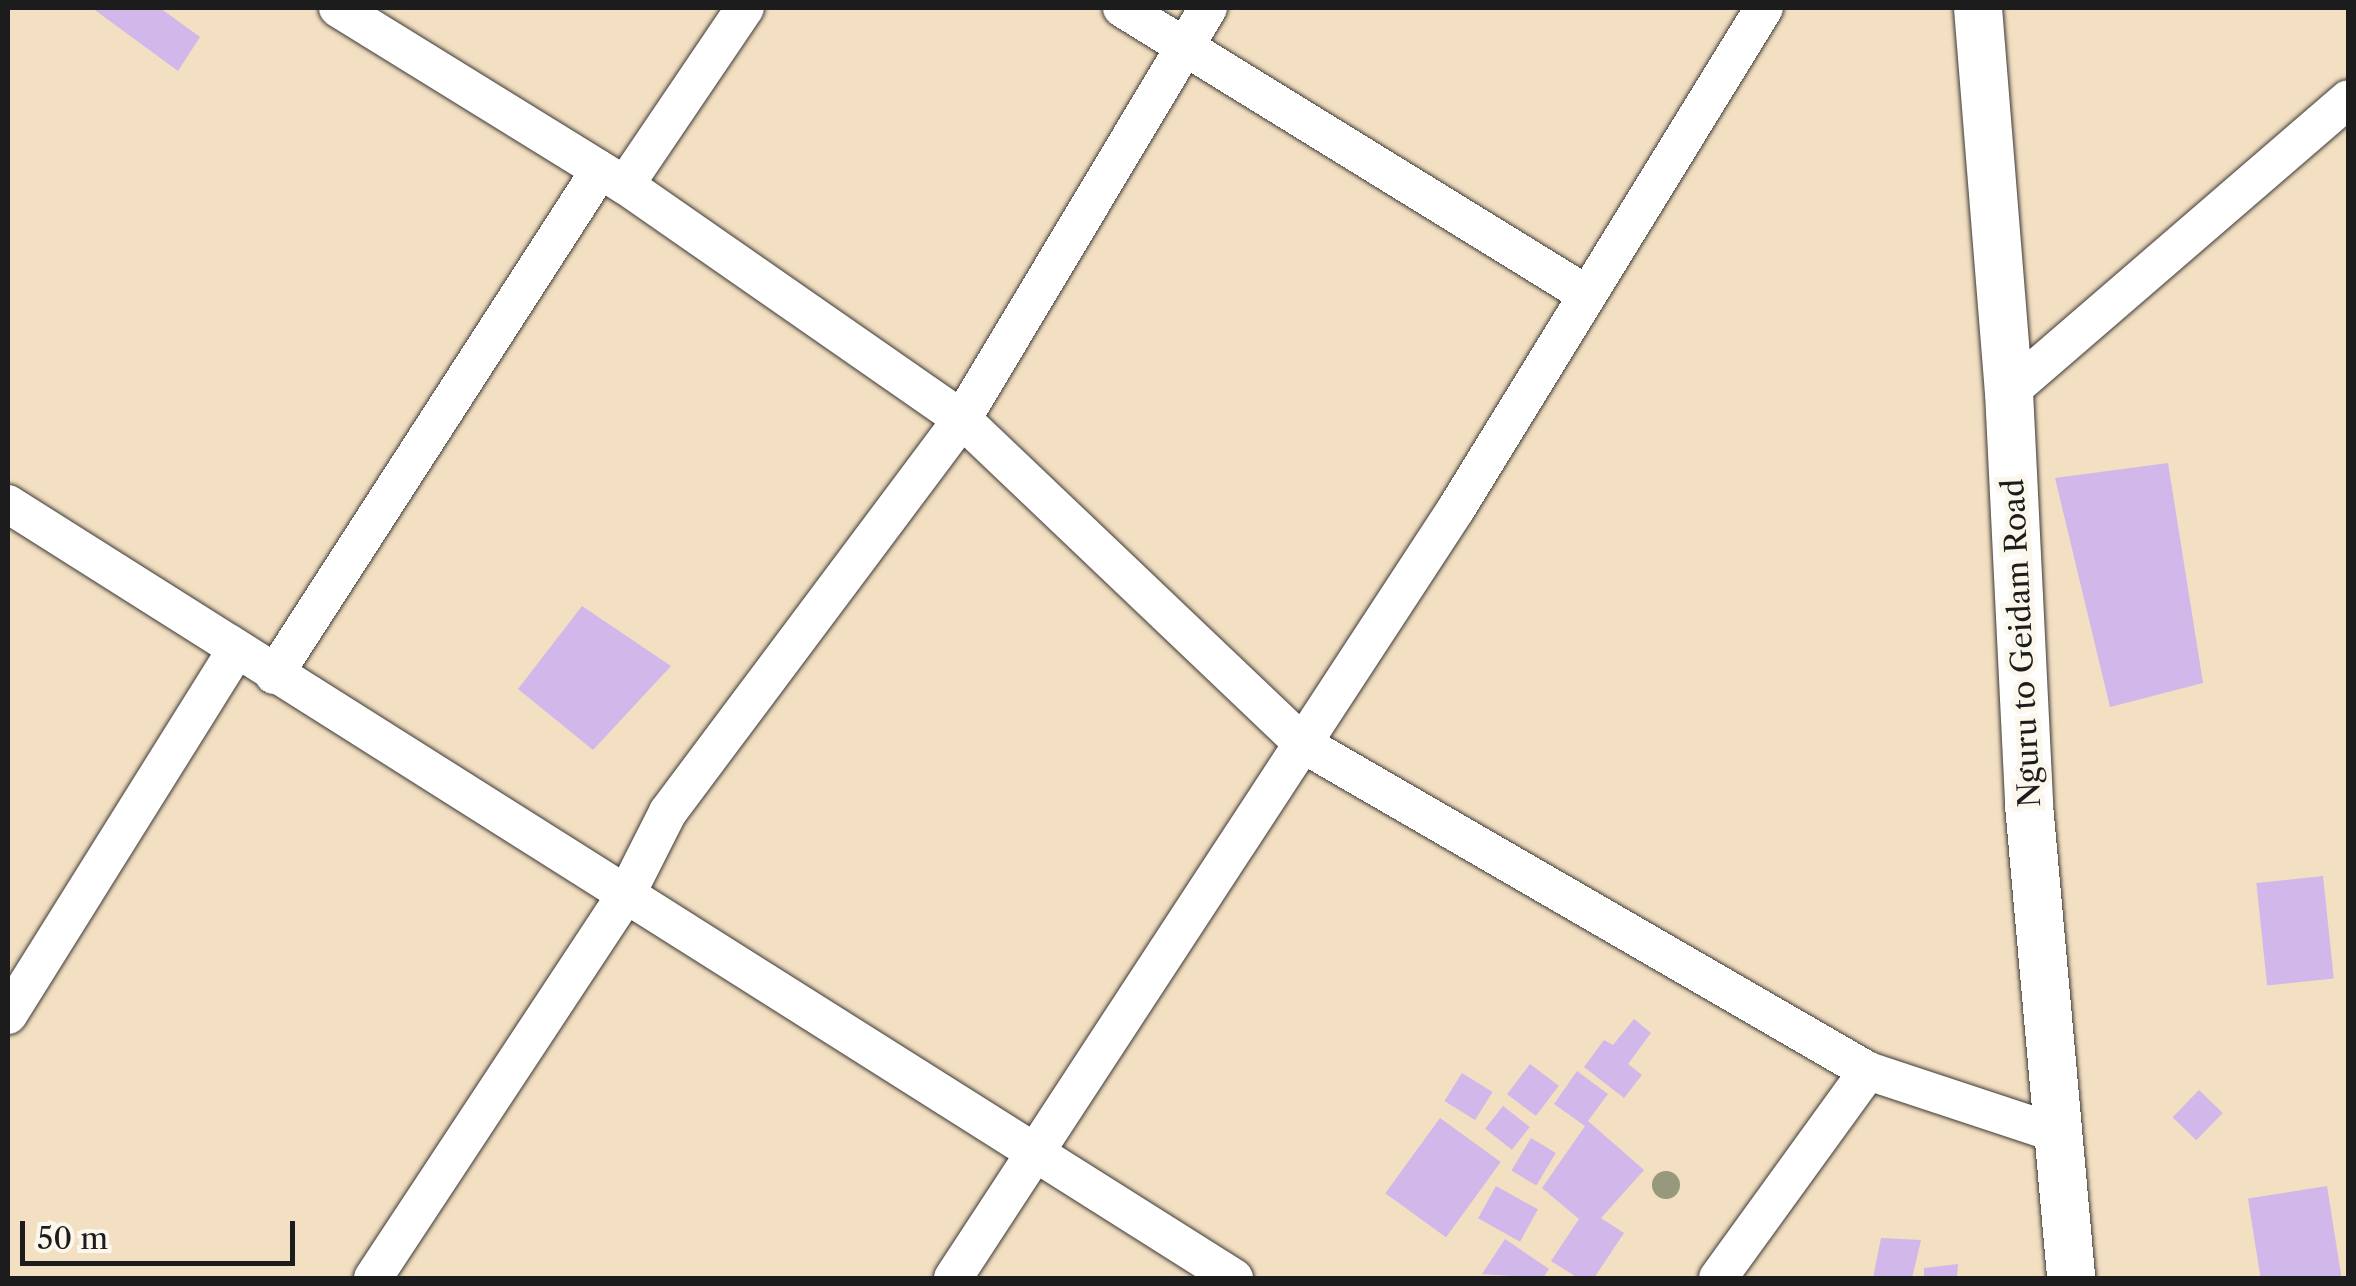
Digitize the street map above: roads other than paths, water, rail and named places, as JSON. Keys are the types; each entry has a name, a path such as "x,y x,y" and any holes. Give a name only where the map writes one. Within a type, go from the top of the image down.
{"main road":[{"name":"Nguru to Geidam Road","path":"1978,8 2008,392 2029,804 2071,1278"}],"street":[{"path":"338,8 612,177 962,419 1303,744 1868,1071 2058,1134"},
{"path":"274,675 612,177 746,8"},
{"path":"1122,8 1586,294"},
{"path":"373,1278 626,895 668,812 962,419 1208,8"},
{"path":"954,1278 1303,744 1764,8"},
{"path":"2008,392 2348,99"},
{"path":"8,504 274,675 1038,1149 1234,1278"},
{"path":"8,1015 236,650"},
{"path":"1718,1278 1868,1071"}]}
